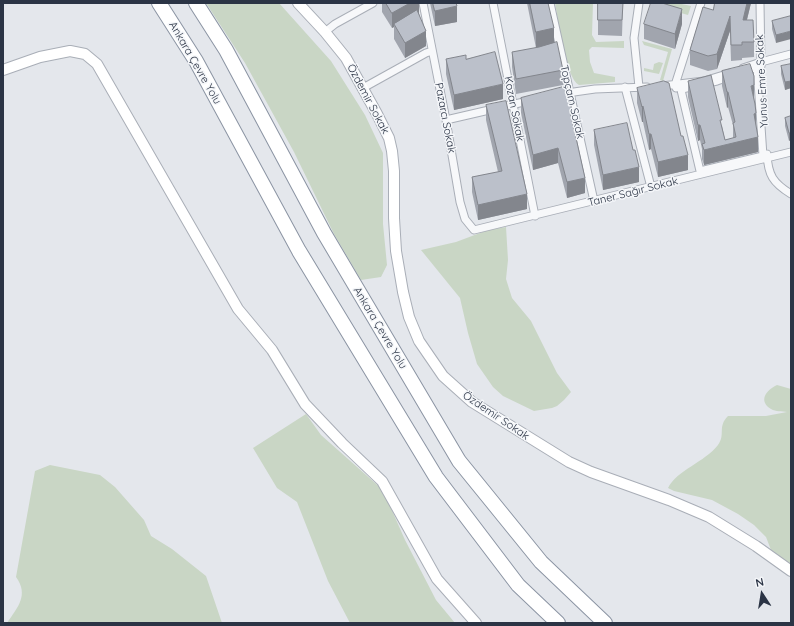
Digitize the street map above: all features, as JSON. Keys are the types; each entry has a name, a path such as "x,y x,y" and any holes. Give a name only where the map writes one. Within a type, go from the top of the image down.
{"highway":[{"name":"Ankara Çevre Yolu","path":"159,3 196,61 299,251 436,477 518,585 558,623"},
{"name":"Ankara Çevre Yolu","path":"196,3 226,50 324,233 458,461 541,562 605,623"}],"street":[{"name":"Özdemir Sokak","path":"298,3 325,32 346,58 385,129 392,151 394,171 396,251 409,317 419,341 443,376 472,402 569,462 586,470 669,500 709,517 756,546 791,571"},
{"path":"325,32 335,24 372,3"},
{"name":"Pazarcı Sokak","path":"423,3 463,215 467,223 474,230"},
{"name":"Kozan Sokak","path":"493,3 535,216"},
{"name":"Topçam Sokak","path":"550,3 594,201"},
{"path":"639,3 634,38 639,87"},
{"path":"697,176 675,85 702,3"},
{"name":"Yunus Emre Sokak","path":"760,3 759,65 767,167 772,179 791,194"},
{"path":"3,70 40,58 70,51 85,54 97,64 238,310 272,350 305,404 342,443 382,481 437,579 476,623"},
{"path":"363,88 432,51"},
{"path":"555,95 570,91 675,85 716,78 791,54"},
{"path":"759,65 763,156 700,171 681,90 717,82 759,65"},
{"path":"625,87 651,187"},
{"path":"446,120 534,100"},
{"name":"Taner Sağır Sokak","path":"474,230 791,152"}],"green space":[{"path":"206,3 279,3 331,61 365,115 383,153 383,224 387,265 381,277 361,280 334,234 294,152 245,63"},
{"path":"555,3 593,3 592,35 596,42 624,41 624,48 592,47 589,50 590,62 594,73 615,77 615,82 579,85 574,80 566,61"},
{"path":"653,3 677,3 691,6 688,15 656,6"},
{"path":"642,41 672,49 663,81 660,80 668,52 644,45"},
{"path":"659,62 663,63 659,74 644,71 644,68 653,70 654,64"},
{"path":"506,227 508,260 506,279 512,298 531,321 557,373 571,392 557,406 552,408 534,411 503,396 493,387 477,364 460,298 421,250 456,242 488,230"},
{"path":"777,385 791,389 791,565 771,550 766,537 754,525 738,514 712,500 674,491 668,488 678,476 706,456 718,445 723,424 728,416 766,416 787,412 773,410 765,403 764,399 767,393"},
{"path":"306,414 321,435 383,490 405,540 436,600 455,623 350,623 328,581 297,502 277,488 253,448"},
{"path":"50,465 100,475 115,487 144,520 151,536 172,549 206,576 222,623 7,623 18,606 22,595 20,583 16,577 35,471"}],"building":[{"path":"386,3 410,3 392,13"},
{"path":"433,3 456,3 457,6 435,11"},
{"path":"530,3 548,3 554,28 536,32"},
{"path":"598,3 623,3 622,20 598,20"},
{"path":"651,3 662,3 682,9 675,34 644,24"},
{"path":"715,3 747,3 743,20 753,20 754,42 742,42 742,45 731,45 730,16 717,54 708,56 690,50 703,7 713,10"},
{"path":"417,10 426,31 405,43 394,24"},
{"path":"791,16 791,31 776,35 772,21"},
{"path":"557,42 563,70 516,79 512,52"},
{"path":"495,52 503,84 454,95 446,59 466,55 466,59"},
{"path":"750,64 754,76 754,85 751,86 755,104 756,113 754,114 758,137 704,150 702,144 705,143 700,125 698,125 688,81 711,75 722,120 720,120 725,140 736,137 733,123 735,122 722,71"},
{"path":"791,64 791,81 785,82 781,66"},
{"path":"664,81 669,83 681,136 683,136 688,155 658,162 637,88"},
{"path":"567,86 572,111 570,111 585,178 567,182 558,148 533,155 521,98"},
{"path":"506,101 527,194 478,205 472,177 502,171 486,105"},
{"path":"791,116 791,133 789,133 785,118"},
{"path":"627,123 633,150 635,150 639,167 603,175 594,130"}]}
